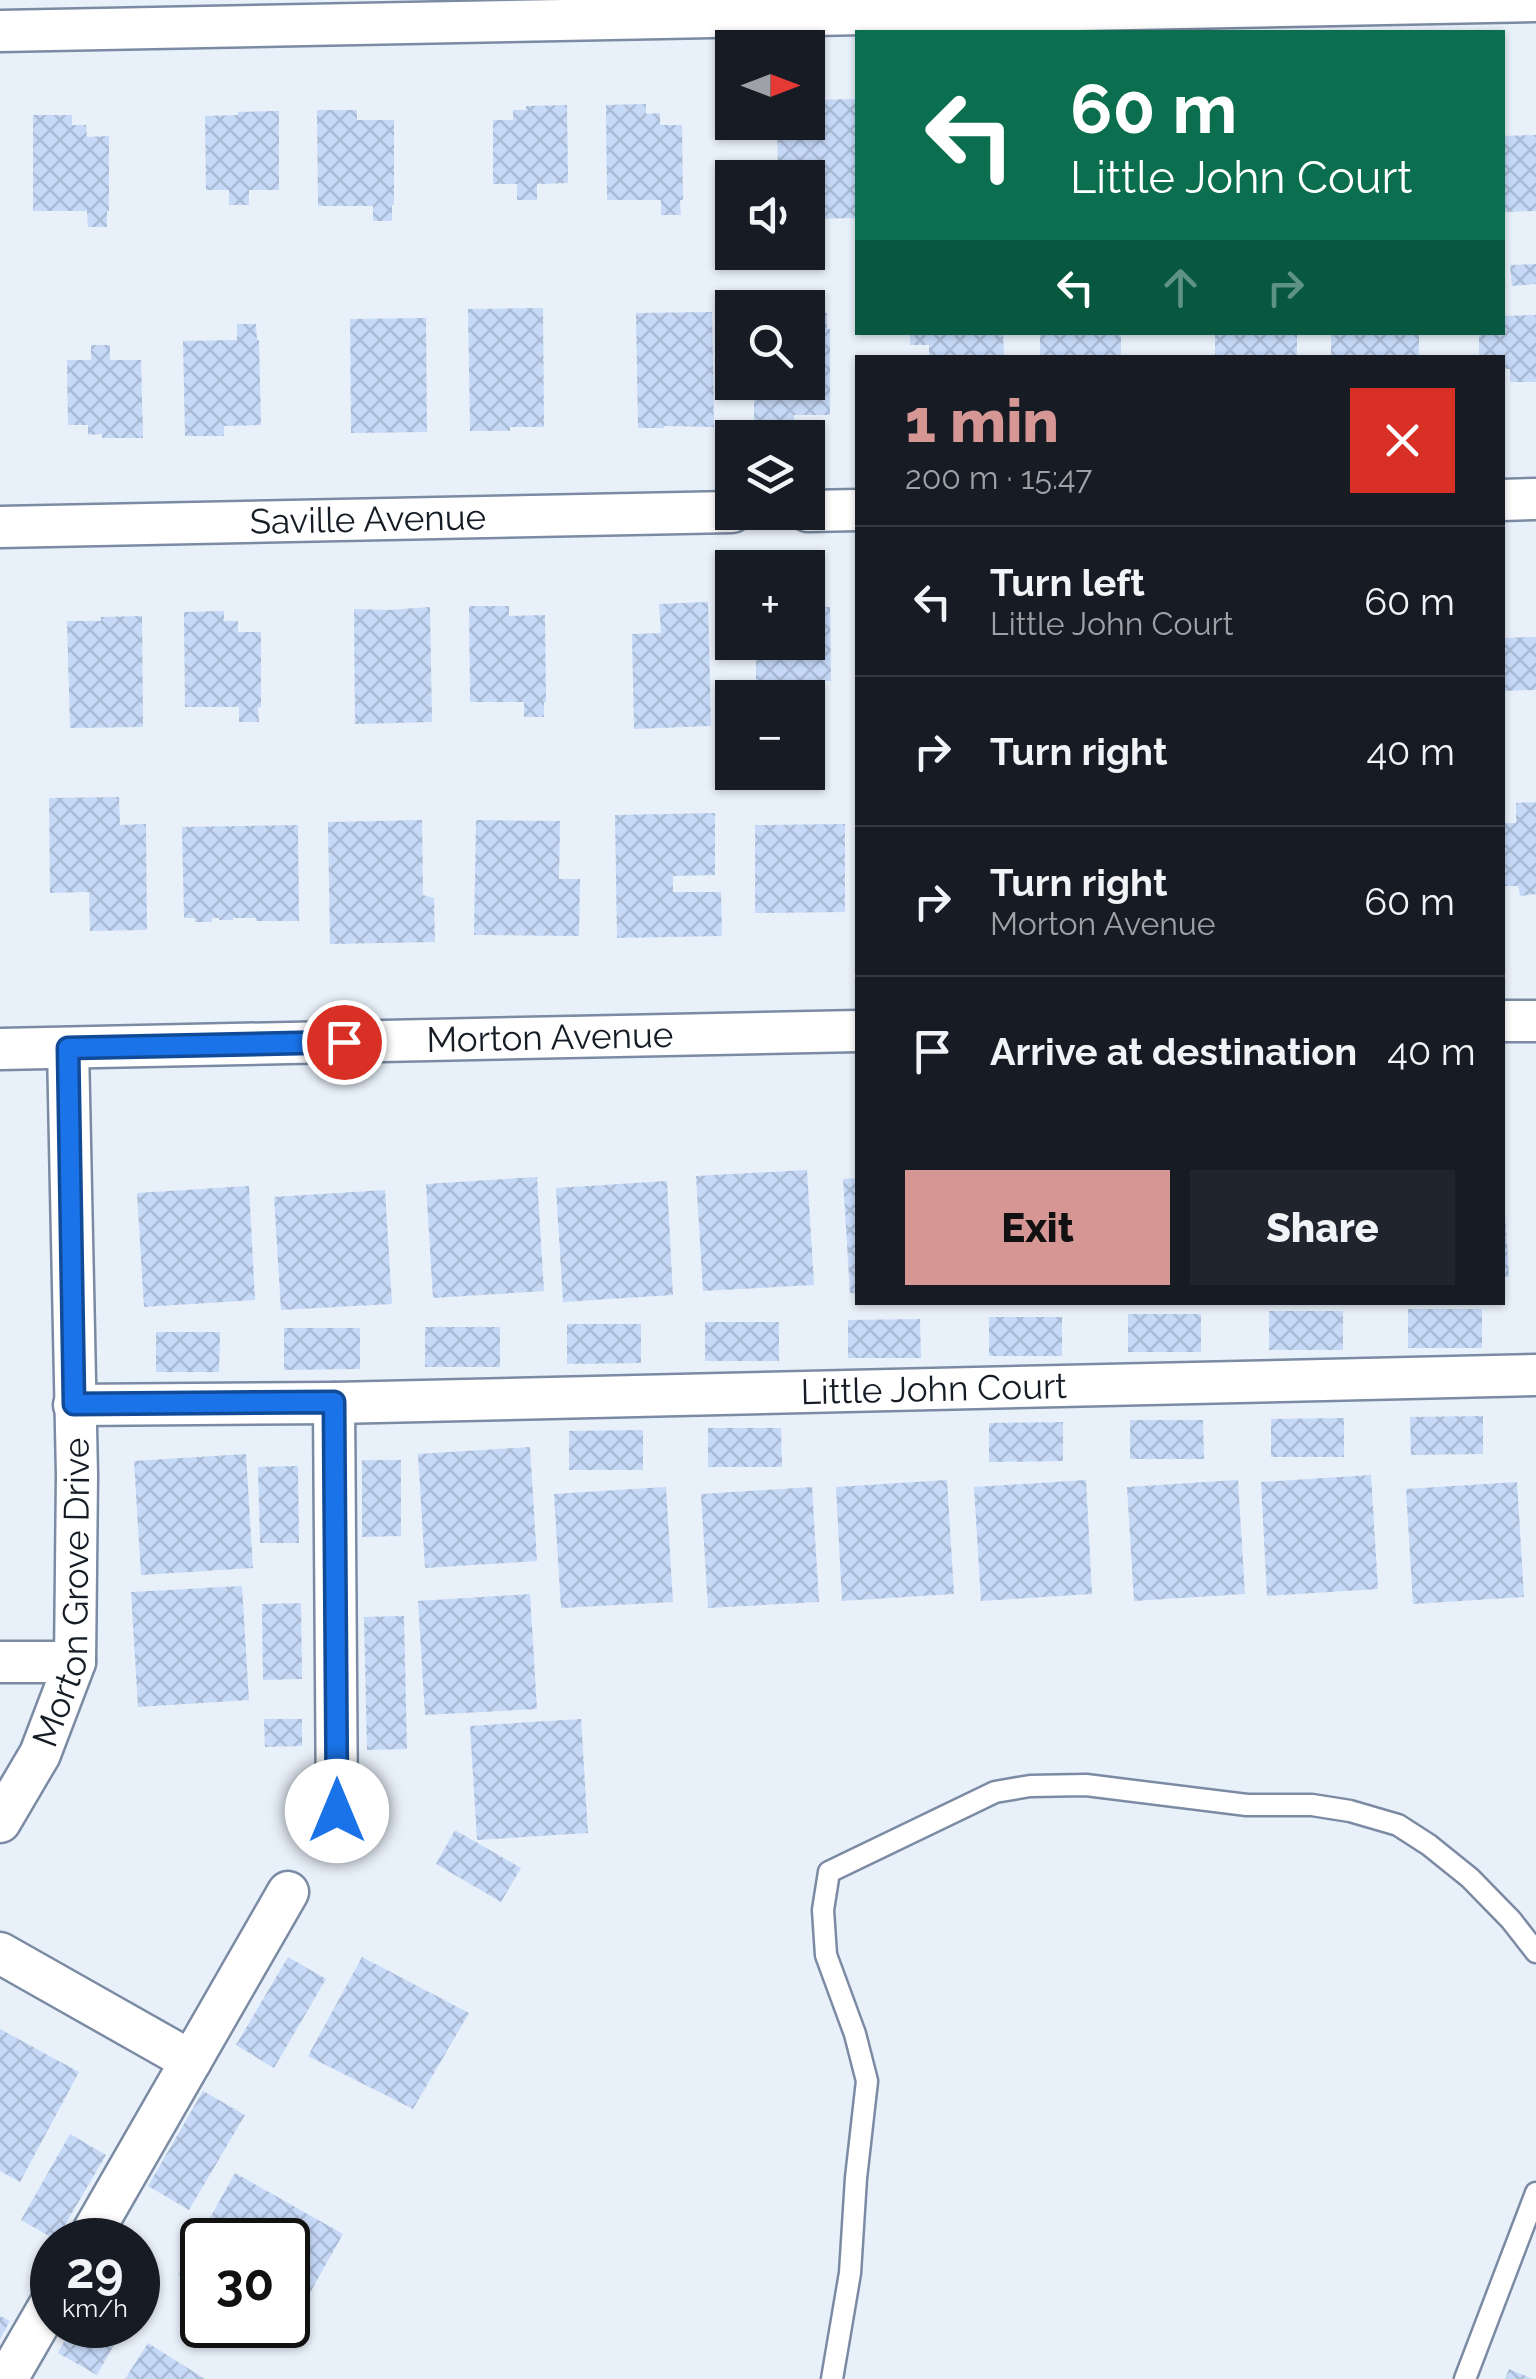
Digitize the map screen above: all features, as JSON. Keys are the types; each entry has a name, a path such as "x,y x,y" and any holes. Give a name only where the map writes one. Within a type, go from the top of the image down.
{"street":[{"path":"0,30 1536,1"},
{"path":"1505,500 1536,499"},
{"path":"825,510 855,510"},
{"name":"Saville Avenue","path":"0,527 715,512"},
{"path":"1505,1021 1536,1021"},
{"name":"Morton Avenue","path":"0,1049 855,1030"},
{"name":"Morton Grove Drive","path":"0,1822 40,1754 75,1662 77,1476 68,1048"},
{"name":"Little John Court","path":"74,1404 334,1402 1536,1375"},
{"path":"334,1402 337,1811"},
{"path":"0,1662 75,1662"},
{"path":"101,2218 288,1892"},
{"path":"0,1953 191,2061"},
{"path":"8,2379 30,2340"}],"lane":[{"path":"832,2379 850,2273 866,2081 856,2034 826,1955 823,1910 829,1872 995,1792 1030,1786 1086,1784 1247,1805 1312,1805 1350,1811 1398,1826 1429,1845 1470,1878 1536,1952"},
{"path":"1465,2379 1536,2193"}],"building":[{"path":"855,99 855,218 825,219 825,160 778,160 777,140 825,140 825,100"},
{"path":"646,104 646,114 660,113 660,125 682,125 681,215 661,215 661,200 607,200 606,105"},
{"path":"567,105 568,183 537,184 537,200 517,200 517,184 493,184 493,120 513,120 513,110 526,110 526,106"},
{"path":"317,110 357,110 357,120 394,120 392,221 373,221 373,206 318,206"},
{"path":"279,111 279,190 249,190 249,205 229,205 229,190 206,190 205,116"},
{"path":"33,115 72,115 72,125 86,125 87,137 109,136 107,227 88,227 87,211 33,211"},
{"path":"1536,135 1536,211 1505,212 1505,136"},
{"path":"1536,264 1536,284 1512,286 1510,265"},
{"path":"543,308 544,427 470,431 468,309"},
{"path":"712,312 714,427 638,428 636,313"},
{"path":"827,313 830,415 754,420 754,400 825,400"},
{"path":"1536,315 1536,382 1510,382 1505,355 1479,355 1479,335 1505,335 1505,316"},
{"path":"426,318 427,432 351,433 350,319"},
{"path":"237,324 256,324 261,425 224,426 224,436 185,436 183,341 237,340"},
{"path":"910,335 1003,335 1004,355 929,355 929,345 910,345"},
{"path":"1040,335 1121,335 1121,355 1040,355"},
{"path":"1215,335 1297,335 1297,355 1215,355"},
{"path":"1331,335 1419,335 1419,355 1331,355"},
{"path":"91,345 110,345 110,360 141,360 143,438 102,438 102,434 88,435 88,425 68,425 67,360 91,360"},
{"path":"708,602 711,726 634,729 632,634 661,633 659,604"},
{"path":"469,606 509,606 509,616 545,615 544,717 524,717 524,702 470,702"},
{"path":"430,607 432,722 355,724 354,609"},
{"path":"825,607 830,607 831,681 756,680 756,660 825,660"},
{"path":"224,611 224,621 238,621 238,632 261,632 259,722 239,722 239,707 185,707 184,612"},
{"path":"142,616 143,727 70,728 67,621"},
{"path":"1536,637 1536,690 1505,691 1505,638"},
{"path":"119,797 120,825 146,824 147,930 90,931 89,892 50,893 49,798"},
{"path":"1536,802 1536,894 1520,896 1518,886 1505,886 1505,823 1516,823 1516,803"},
{"path":"715,813 715,875 673,876 673,892 721,892 722,936 617,938 615,815"},
{"path":"422,820 423,895 434,898 435,942 330,944 328,822"},
{"path":"476,820 560,821 559,879 580,879 579,936 474,935"},
{"path":"845,824 845,912 755,913 755,825"},
{"path":"298,825 299,921 212,918 212,922 195,922 195,918 184,918 182,827"},
{"path":"807,1170 814,1285 703,1291 696,1176"},
{"path":"537,1177 544,1291 433,1298 426,1184"},
{"path":"855,1178 855,1293 850,1293 843,1179"},
{"path":"667,1181 673,1295 563,1302 556,1188"},
{"path":"249,1186 255,1300 144,1307 137,1193"},
{"path":"385,1190 392,1304 281,1310 274,1197"},
{"path":"1505,1212 1509,1277 1505,1277"},
{"path":"1408,1309 1482,1309 1482,1348 1408,1348"},
{"path":"1269,1311 1343,1311 1343,1350 1269,1350"},
{"path":"1128,1314 1201,1314 1201,1352 1128,1352"},
{"path":"989,1317 1062,1317 1062,1356 989,1356"},
{"path":"920,1319 921,1358 848,1358 848,1320"},
{"path":"705,1322 779,1322 779,1361 705,1361"},
{"path":"567,1324 641,1324 641,1363 567,1364"},
{"path":"425,1327 500,1327 500,1367 425,1367"},
{"path":"284,1328 360,1328 360,1369 284,1370"},
{"path":"156,1332 220,1332 219,1372 156,1372"},
{"path":"1483,1416 1483,1454 1411,1455 1410,1417"},
{"path":"1344,1418 1344,1457 1271,1457 1271,1419"},
{"path":"1130,1420 1203,1420 1204,1459 1130,1459"},
{"path":"1063,1422 1063,1461 989,1462 989,1423"},
{"path":"708,1428 781,1428 782,1467 708,1467"},
{"path":"643,1430 643,1470 569,1470 569,1431"},
{"path":"530,1447 537,1561 425,1568 418,1454"},
{"path":"246,1454 253,1568 141,1575 134,1461"},
{"path":"362,1460 401,1460 401,1536 362,1537"},
{"path":"298,1466 299,1543 260,1543 258,1467"},
{"path":"1371,1475 1378,1589 1267,1596 1261,1482"},
{"path":"947,1480 954,1594 842,1601 836,1487"},
{"path":"1086,1480 1092,1594 981,1601 974,1487"},
{"path":"1238,1480 1245,1594 1134,1601 1127,1487"},
{"path":"1517,1482 1524,1597 1413,1604 1406,1489"},
{"path":"666,1487 673,1602 561,1608 554,1494"},
{"path":"812,1487 819,1602 708,1608 701,1494"},
{"path":"242,1586 249,1700 138,1707 131,1592"},
{"path":"530,1594 537,1709 425,1715 418,1601"},
{"path":"301,1603 302,1679 263,1680 262,1604"},
{"path":"404,1616 407,1749 367,1750 364,1617"},
{"path":"264,1719 302,1719 302,1746 265,1747"},
{"path":"581,1719 588,1833 477,1840 470,1726"},
{"path":"455,1830 521,1868 501,1902 436,1864"},
{"path":"288,1957 326,1979 274,2068 236,2045"},
{"path":"362,1957 469,2013 413,2109 308,2056"},
{"path":"0,2029 79,2072 20,2182 0,2171"},
{"path":"203,2091 245,2115 189,2210 148,2186"},
{"path":"70,2134 106,2155 69,2218 30,2218 30,2225 21,2220"},
{"path":"235,2173 343,2234 310,2293 310,2218 210,2218"},
{"path":"0,2316 10,2321 0,2339"},
{"path":"61,2348 112,2348 97,2375 58,2353"},
{"path":"145,2348 156,2348 205,2379 125,2379"},
{"path":"1509,2369 1533,2379 1505,2379"}],"route":[{"path":"337,1811 334,1402 74,1404 68,1048 344,1042"}]}
